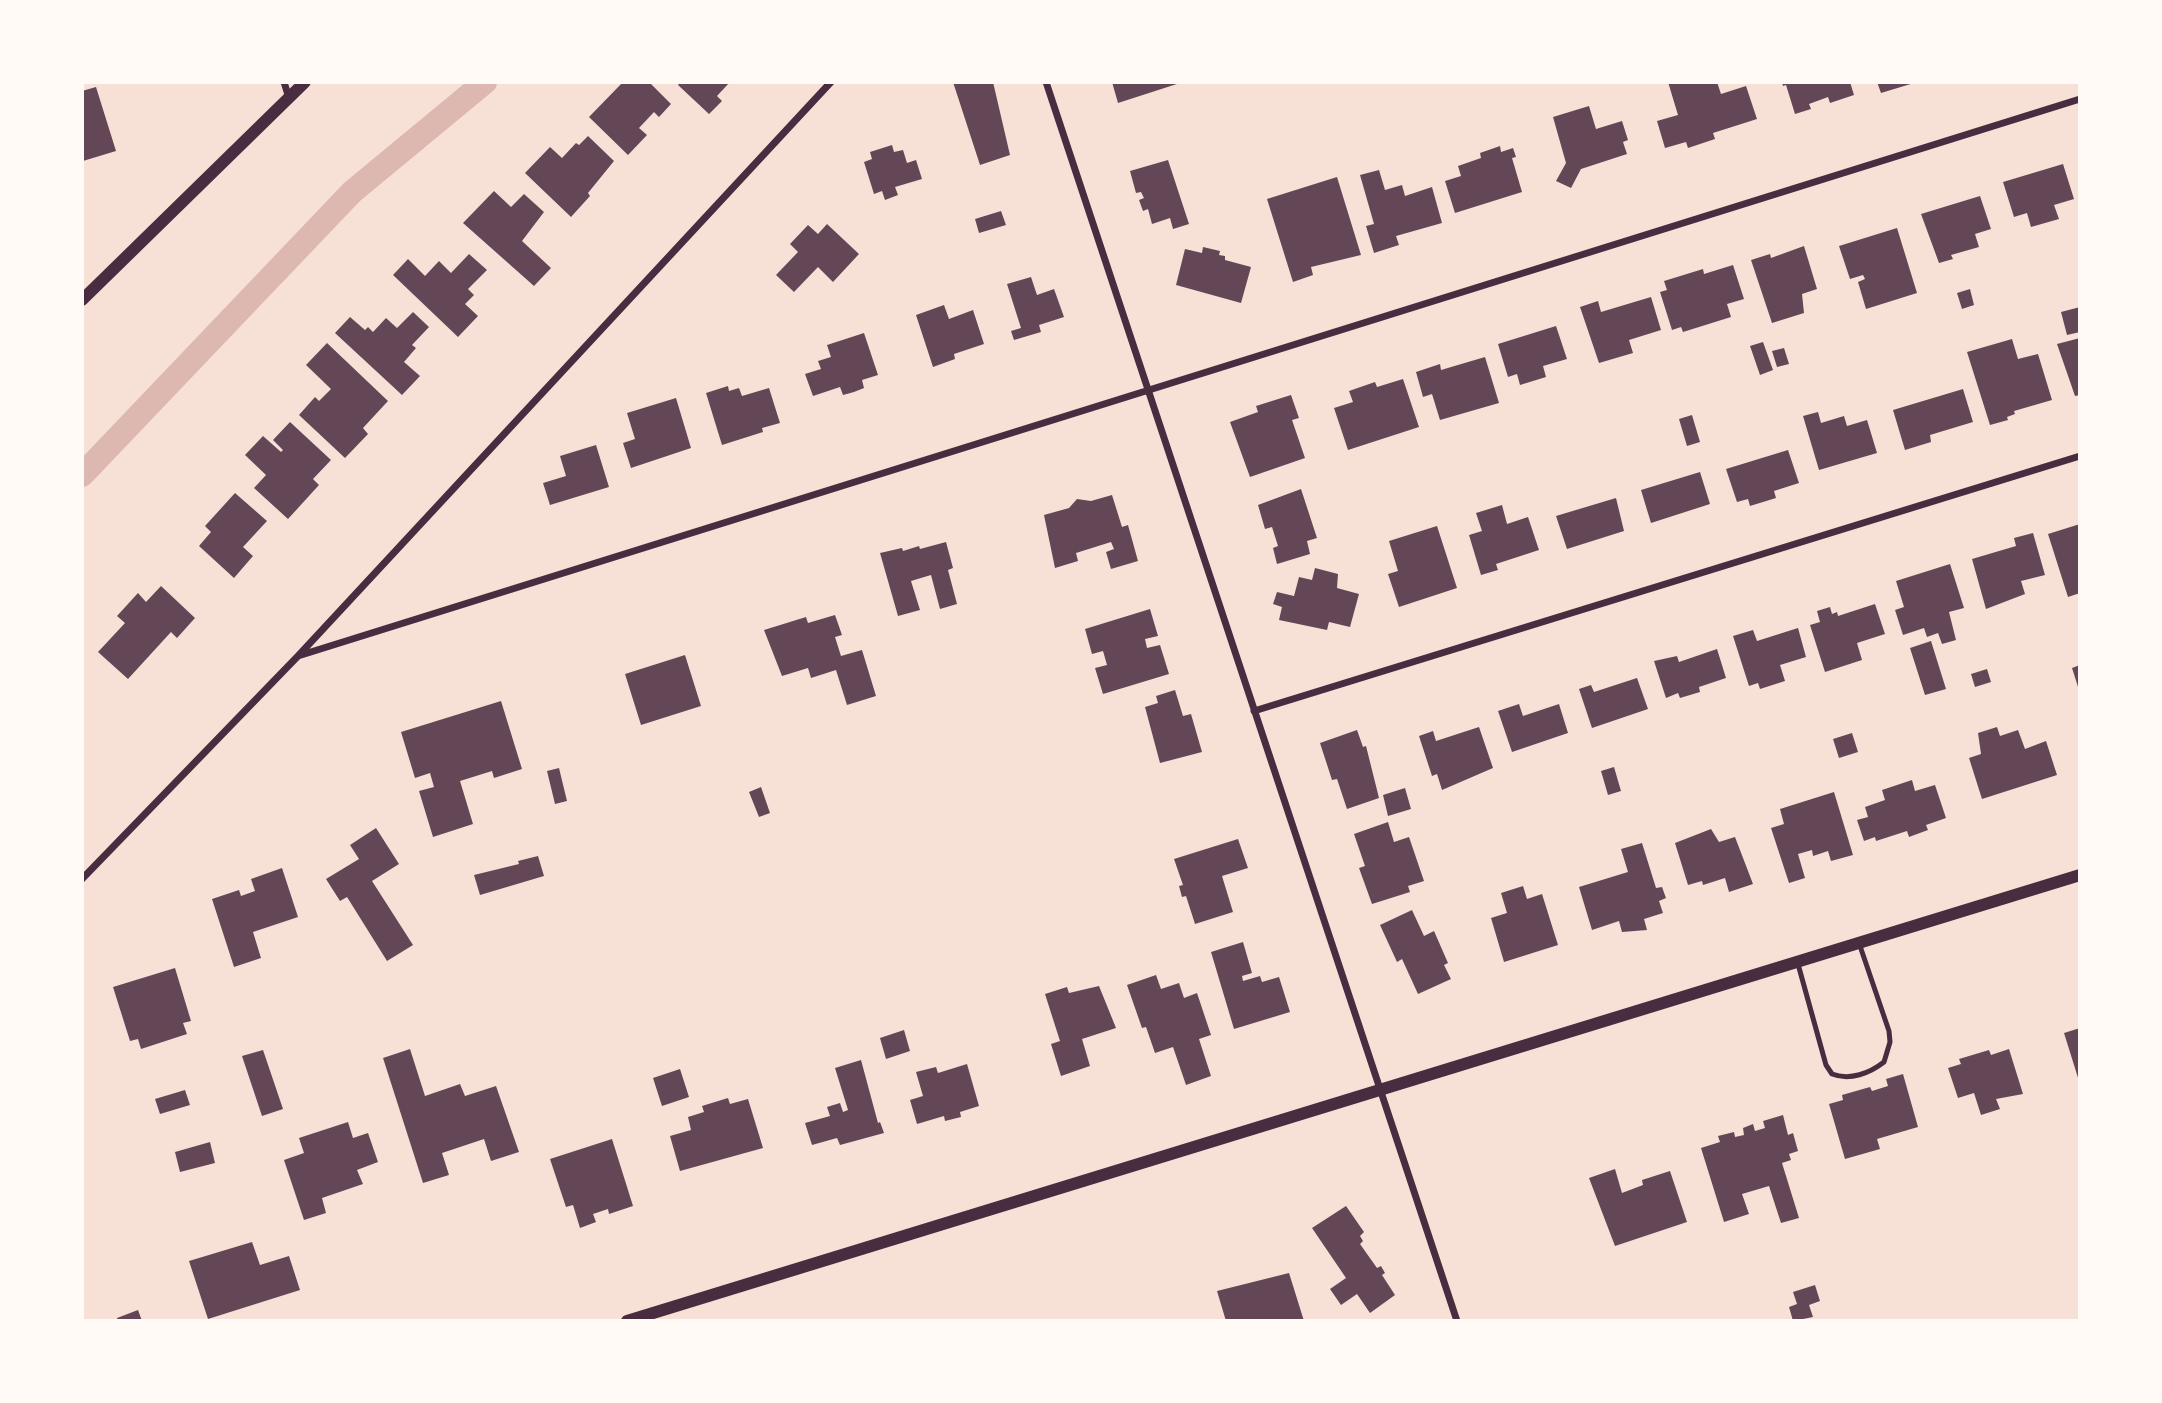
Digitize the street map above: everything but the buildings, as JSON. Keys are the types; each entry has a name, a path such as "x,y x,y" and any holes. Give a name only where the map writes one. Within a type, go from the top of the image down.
{"street":[{"path":"284,82 288,95"},
{"path":"85,294 288,95 305,82"},
{"path":"82,879 298,656 831,82"},
{"path":"1046,82 1457,1321"},
{"path":"298,656 2080,99"},
{"path":"1254,711 2080,456"},
{"path":"627,1321 2080,875"}],"lane":[{"path":"1797,962 1826,1065 1832,1074 1850,1077 1867,1073 1884,1062 1890,1042 1860,943"}],"waterway":[{"path":"82,475 352,192 485,82"}]}
